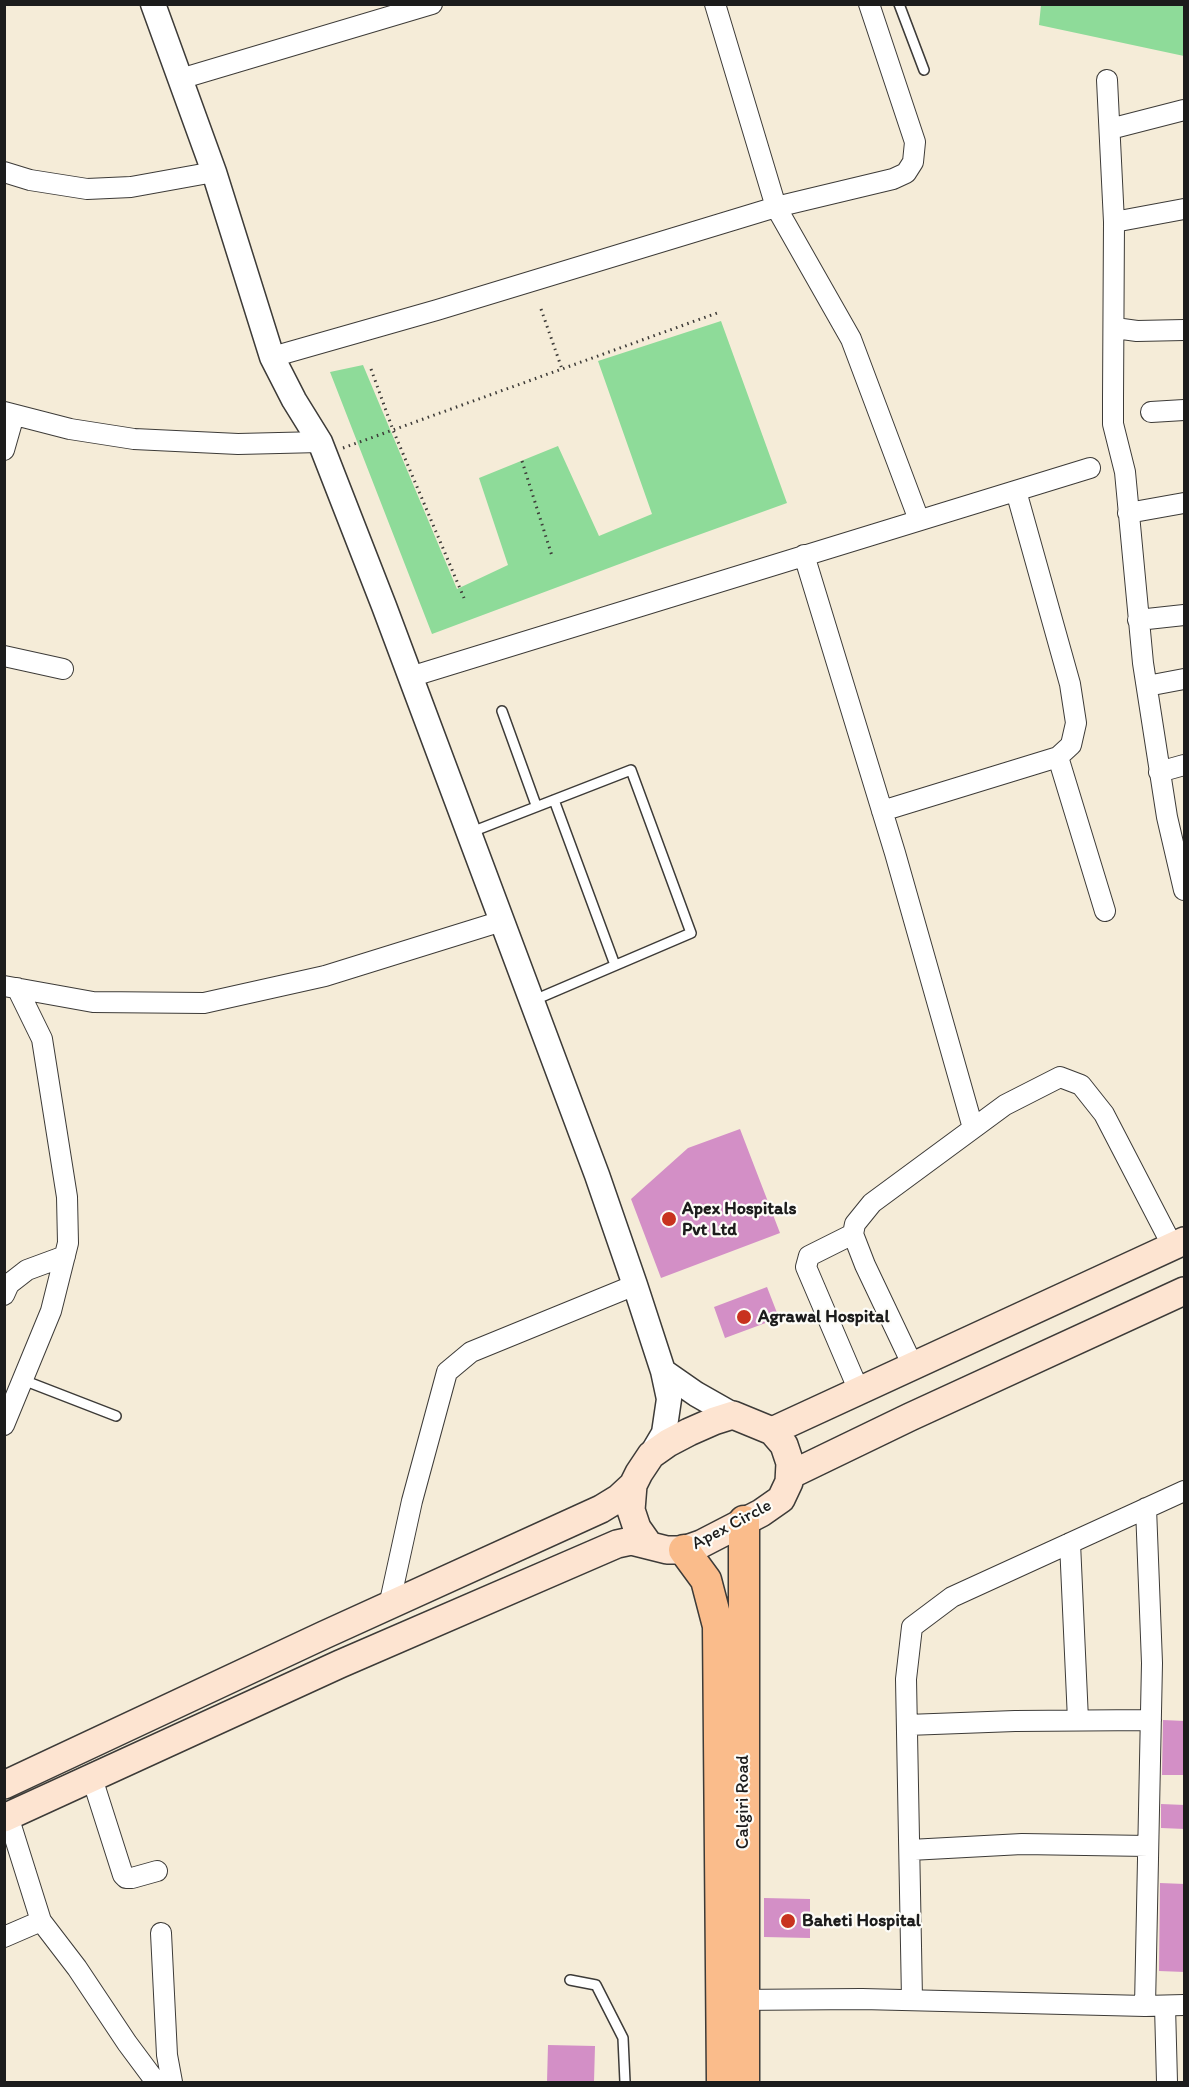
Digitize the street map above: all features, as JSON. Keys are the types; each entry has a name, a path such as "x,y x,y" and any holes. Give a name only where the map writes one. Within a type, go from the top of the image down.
{"main road":[{"path":"772,1431 1179,1244"},
{"path":"789,1475 1185,1291"},
{"path":"4,1785 601,1509 620,1498 633,1485 651,1455 689,1432 714,1421 733,1415 772,1431 784,1445 790,1463 789,1475"},
{"name":"Apex Circle","path":"6,1817 340,1664 618,1544 631,1541 667,1551 684,1550 701,1544 761,1513 781,1499 789,1482 789,1475"},
{"path":"633,1485 631,1510 638,1528 649,1545"},
{"name":"Calgiri Road","path":"722,2082 732,2000 744,1521"},
{"name":"Calgiri Road","path":"684,1550 706,1580 718,1626 732,2000 744,2082"}],"street":[{"path":"153,4 214,172 272,357 322,448 532,1001 635,1285 663,1371 669,1400 664,1432 651,1455"},
{"path":"180,79 432,4"},
{"path":"715,4 776,207 851,339 919,519"},
{"path":"272,357 776,207 893,180 906,173 914,162 915,142 871,5"},
{"path":"1107,80 1114,222 1113,424 1125,472 1138,620 1159,772 1167,817 1185,890"},
{"path":"1110,129 1185,110"},
{"path":"4,172 40,182 87,189 131,187 214,172"},
{"path":"1114,222 1185,209"},
{"path":"1115,328 1137,331 1185,330"},
{"path":"1150,412 1185,410"},
{"path":"4,450 9,413 70,429 134,439 322,448"},
{"path":"410,677 1090,468"},
{"path":"882,811 1058,757 1071,745 1076,723 1070,684 1016,490"},
{"path":"1128,513 1185,503"},
{"path":"804,555 882,811 973,1128"},
{"path":"1138,620 1185,615"},
{"path":"4,656 63,669"},
{"path":"1147,686 1185,680"},
{"path":"1058,757 1105,911"},
{"path":"1159,772 1185,765"},
{"path":"11,987 93,1002 204,1003 325,975 502,921"},
{"path":"4,1425 51,1311 69,1243 67,1197 42,1039 11,987"},
{"path":"913,1366 865,1265 854,1234 855,1224 872,1203 1005,1105 1060,1077 1081,1085 1104,1114 1179,1244"},
{"path":"854,1234 809,1256 806,1267 860,1391"},
{"path":"4,1295 9,1284 27,1270 65,1256"},
{"path":"389,1606 412,1501 447,1372 471,1353 635,1285"},
{"path":"663,1371 696,1394 733,1415"},
{"path":"912,2000 906,1679 912,1627 952,1597 1185,1491"},
{"path":"1145,2006 1152,1664 1146,1508"},
{"path":"1070,1544 1078,1720"},
{"path":"907,1725 1015,1720 1151,1720"},
{"path":"92,1778 123,1875 126,1878 132,1878 157,1870"},
{"path":"6,1817 41,1922 77,1968 156,2082"},
{"path":"910,1850 1022,1844 1148,1846"},
{"path":"4,1936 41,1922"},
{"path":"162,1933 167,2055 172,2082"},
{"path":"732,2000 912,2000 1175,2005 1167,2082"}],"lane":[{"path":"899,4 924,70"},
{"path":"502,711 536,806"},
{"path":"469,833 631,770 691,933 532,1001"},
{"path":"554,800 615,965"},
{"path":"23,1380 116,1416"},
{"path":"570,1980 596,1985 623,2038 625,2082"}],"path":[{"path":"541,309 562,369"},
{"path":"322,448 393,430 717,313"},
{"path":"370,369 393,430 464,598"},
{"path":"522,461 552,556"}],"green space":[{"path":"1041,5 1184,5 1184,56 1039,25"},
{"path":"721,321 787,503 432,634 330,372 363,365 457,589 508,565 479,478 558,446 599,536 652,514 598,361"}],"building":[{"path":"740,1129 780,1233 661,1278 631,1199 688,1148"},
{"path":"767,1287 779,1318 725,1338 714,1307"},
{"path":"1163,1720 1185,1721 1185,1775 1162,1775"},
{"path":"1161,1804 1185,1805 1185,1829 1161,1828"},
{"path":"1160,1883 1185,1884 1185,1972 1159,1971"},
{"path":"764,1898 810,1899 810,1938 764,1937"},
{"path":"548,2045 595,2046 594,2082 547,2082"}],"place":[{"name":"Apex Hospitals Pvt Ltd","path":"669,1219"},
{"name":"Agrawal Hospital","path":"744,1317"},
{"name":"Baheti Hospital","path":"788,1921"}]}
